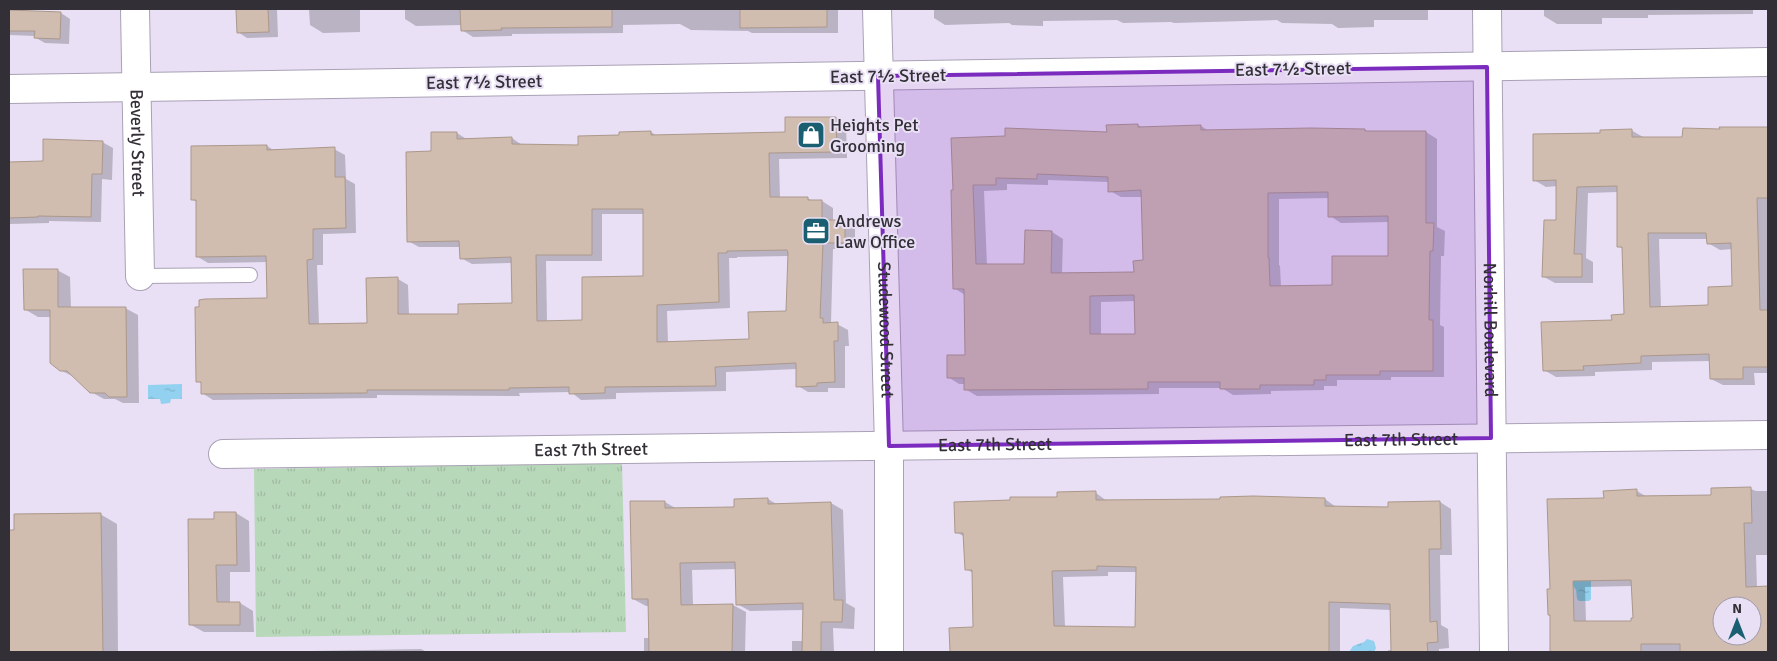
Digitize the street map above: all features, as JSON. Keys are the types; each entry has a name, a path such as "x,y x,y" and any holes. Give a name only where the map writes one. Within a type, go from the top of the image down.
{"street":[{"name":"Beverly Street","path":"135,9 140,276"},
{"name":"Studewood Street","path":"877,9 890,446 890,652"},
{"name":"Norhill Boulevard","path":"1487,9 1494,652"},
{"name":"East 7½ Street","path":"9,89 1768,62"},
{"name":"East 7th Street","path":"224,454 1768,435"}],"lane":[{"path":"140,276 250,275"}],"highlighted area":[{"path":"1487,67 1491,438 889,446 878,76"}],"green space":[{"path":"622,463 626,632 256,637 254,469"}],"water":[{"path":"182,384 182,399 171,399 170,403 161,404 160,399 148,399 148,385"},
{"path":"1587,573 1591,578 1591,599 1589,601 1579,601 1574,587 1560,587"},
{"path":"1367,639 1374,641 1376,648 1374,652 1349,652 1353,646"}],"building":[{"path":"236,9 268,9 269,32 237,33"},
{"path":"460,9 612,9 612,27 501,28 502,30 461,31"},
{"path":"740,9 827,9 827,27 740,28"},
{"path":"9,10 61,12 60,39 34,38 35,31 9,31"},
{"path":"785,117 836,117 837,152 769,153 770,197 808,197 808,200 822,200 822,220 845,220 845,243 823,243 820,318 823,318 823,323 838,322 838,341 834,341 835,382 817,383 817,386 796,387 796,363 715,367 716,386 605,387 605,393 569,394 569,387 509,388 509,390 367,390 367,393 201,394 201,382 196,382 195,307 199,307 199,300 205,299 267,298 266,256 196,257 196,200 191,200 191,146 267,145 267,150 335,147 335,177 345,177 346,228 313,229 313,259 307,260 309,324 367,323 366,278 398,277 398,314 458,314 458,304 512,303 511,257 460,259 459,241 407,242 406,152 431,151 431,132 457,132 457,139 512,137 512,144 578,145 578,136 619,135 619,132 651,131 651,135 785,132","holes":["592,209 643,209 643,276 582,277 582,320 537,321 536,255 592,255","787,250 786,311 748,312 749,339 657,342 657,305 719,302 718,253 727,253 727,251"]},
{"path":"1138,124 1138,127 1201,125 1201,130 1311,128 1365,129 1365,131 1426,131 1426,223 1434,223 1433,251 1430,251 1429,320 1433,320 1433,371 1380,371 1380,375 1326,375 1326,380 1314,380 1314,385 1260,385 1260,389 1220,389 1220,382 1148,382 1148,389 964,390 964,378 947,378 947,355 965,355 964,289 953,289 951,138 1005,136 1005,128 1107,132 1106,125","holes":["1037,174 1108,177 1108,192 1141,190 1143,260 1133,261 1134,272 1051,273 1052,231 1025,230 1024,264 976,264 973,185 996,185 996,178 1037,179","1328,192 1328,217 1388,216 1388,256 1332,256 1332,285 1270,286 1268,193","1134,295 1135,334 1090,334 1090,296"]},
{"path":"1719,127 1768,127 1768,198 1757,198 1760,310 1768,310 1768,367 1743,367 1743,379 1710,379 1709,354 1641,356 1641,363 1583,366 1584,370 1543,371 1541,322 1612,320 1611,315 1624,314 1622,247 1617,247 1617,186 1577,187 1574,254 1582,254 1582,277 1542,277 1544,220 1556,220 1556,180 1533,181 1533,134 1600,133 1600,130 1632,129 1632,137 1682,137 1683,128 1720,129","holes":["1648,233 1706,233 1707,244 1731,243 1732,286 1708,287 1708,305 1650,307"]},
{"path":"43,139 103,141 102,174 92,174 91,217 38,216 9,218 9,162 43,161"},
{"path":"23,269 58,269 58,307 126,307 127,397 109,397 105,393 90,393 67,371 60,371 50,363 50,310 24,310"},
{"path":"1751,487 1752,523 1744,523 1746,587 1768,586 1768,652 1680,652 1680,644 1641,644 1641,652 1550,652 1550,615 1548,615 1547,589 1550,589 1547,499 1604,498 1603,491 1637,489 1637,496 1711,495 1711,488","holes":["1631,580 1633,618 1631,618 1631,621 1574,621 1573,581"]},
{"path":"1096,491 1096,500 1220,499 1220,497 1253,496 1325,498 1325,506 1388,507 1388,502 1440,501 1441,549 1429,549 1430,622 1437,621 1438,642 1427,643 1428,652 1391,652 1390,604 1329,602 1329,652 950,652 949,628 973,627 972,570 965,570 963,533 955,533 954,502 1010,500 1010,497 1057,497 1057,492","holes":["1097,566 1136,567 1135,627 1054,626 1052,571 1097,570"]},
{"path":"768,498 768,504 831,502 834,600 843,600 842,622 821,622 821,652 802,652 803,603 736,605 735,562 680,563 681,605 733,604 732,652 649,652 648,599 632,599 630,501 665,501 665,508 734,507 734,499"},
{"path":"214,512 236,512 237,565 216,565 217,602 240,602 240,625 189,625 188,519 214,519"},
{"path":"101,513 103,652 9,652 9,530 14,530 14,514"}],"place":[{"name":"Heights Pet Grooming","path":"811,135"},
{"name":"Andrews Law Office","path":"816,231"}]}
